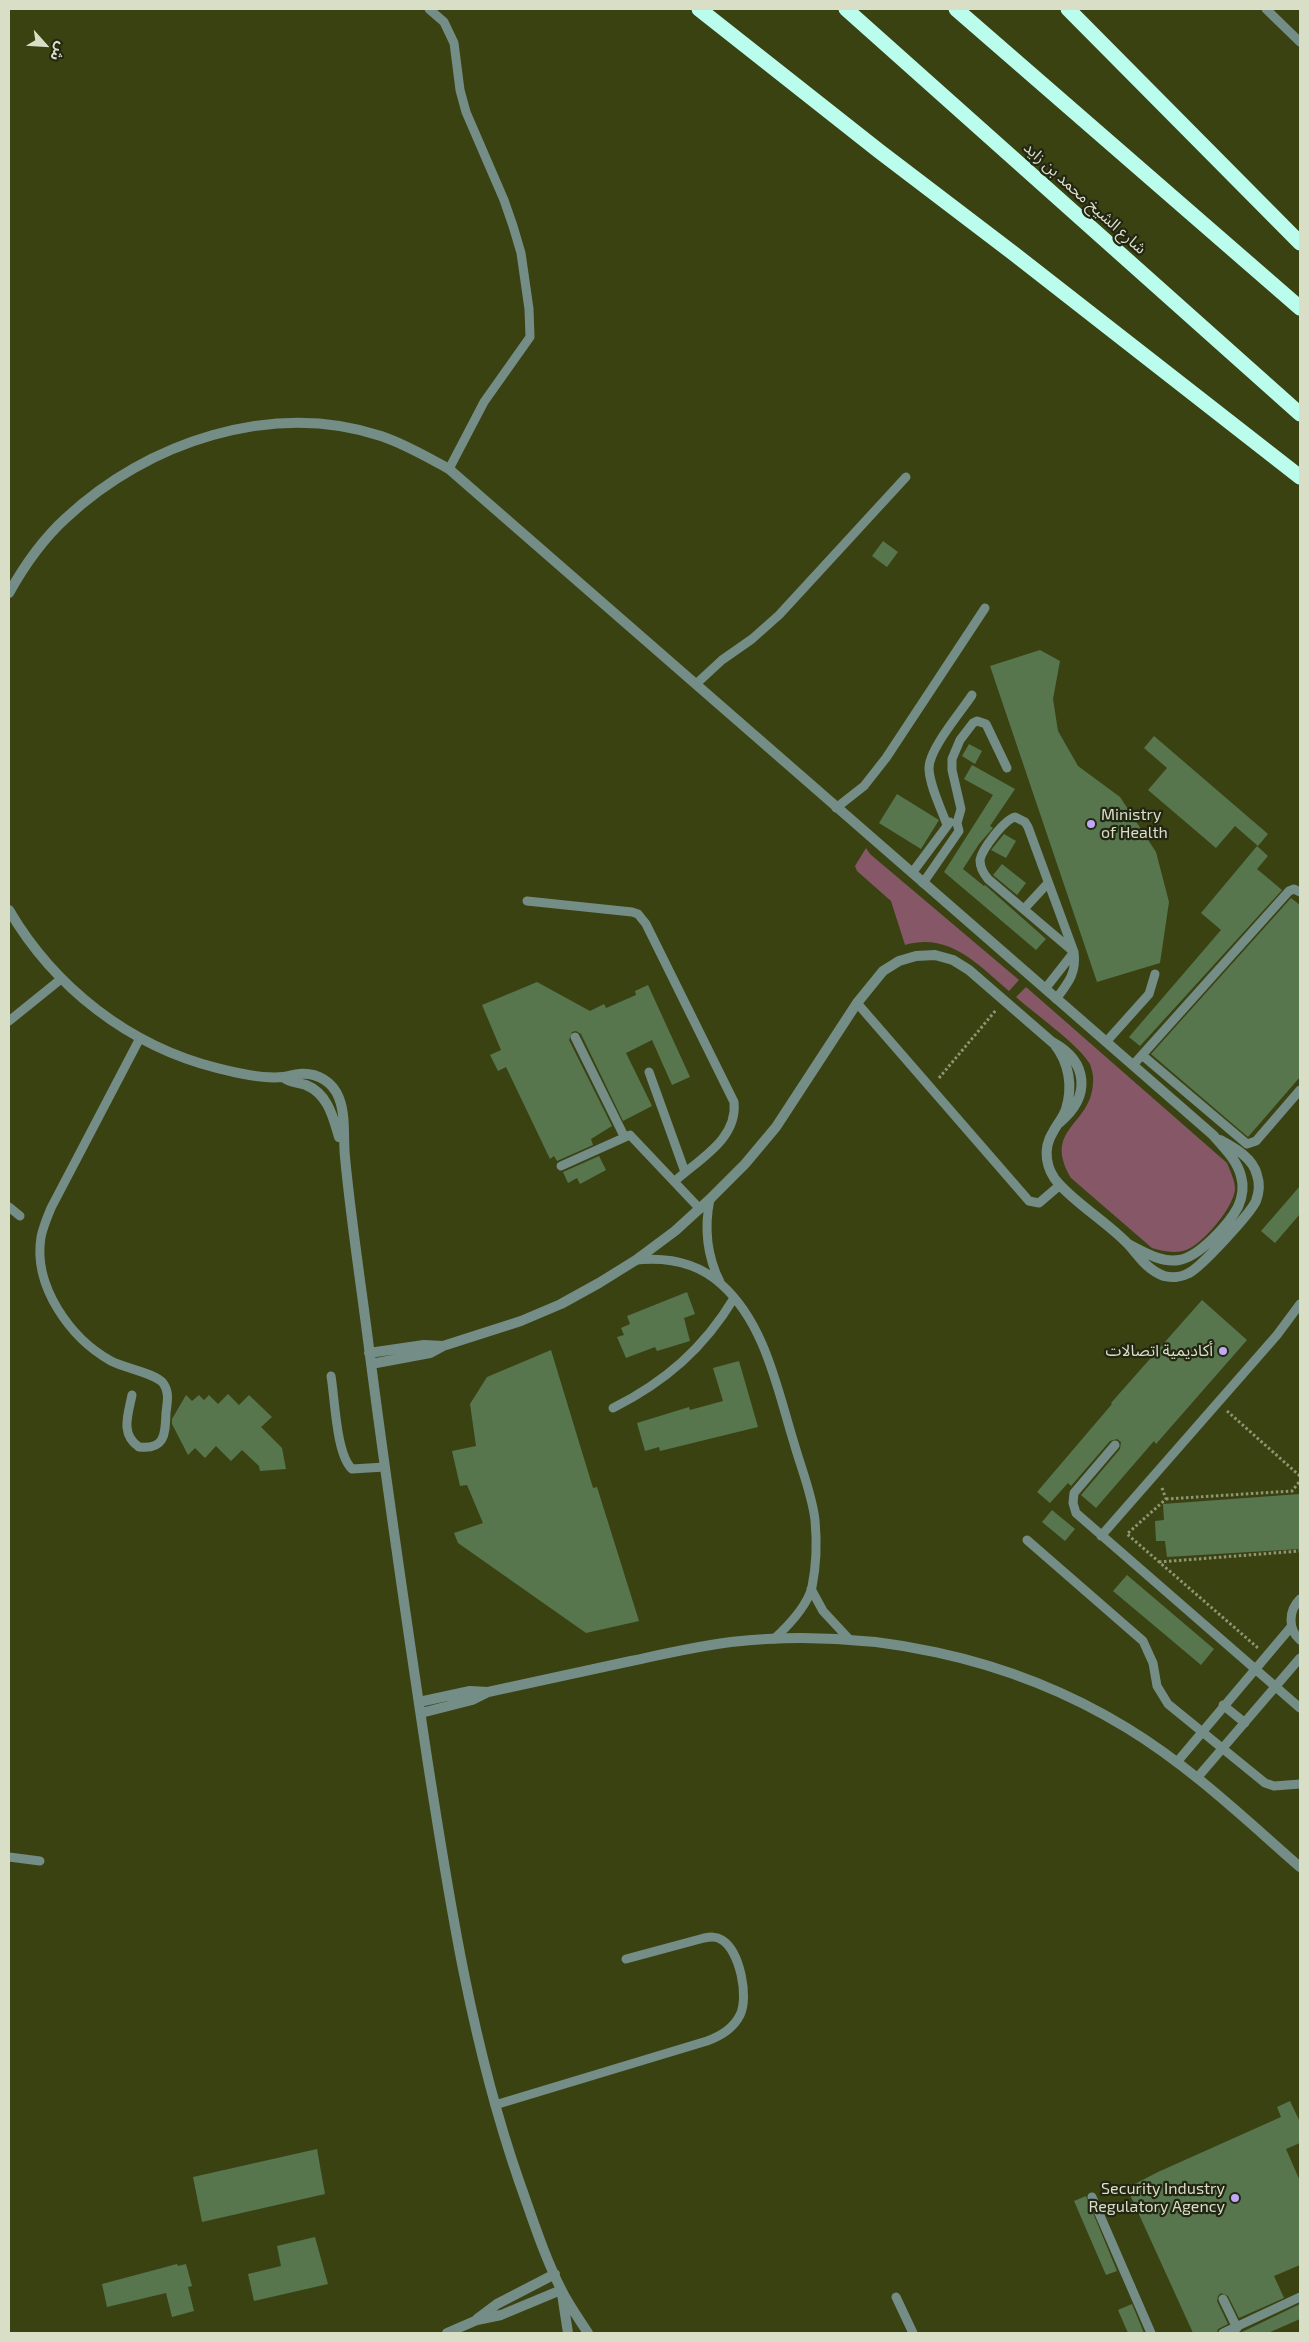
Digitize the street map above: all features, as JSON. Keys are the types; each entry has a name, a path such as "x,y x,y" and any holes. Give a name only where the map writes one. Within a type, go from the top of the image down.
{"highway":[{"path":"699,9 1255,444 1300,477"},
{"name":"شارع الشيخ محمد بن زايد","path":"846,9 1300,414"},
{"path":"956,9 1300,308"},
{"path":"1068,9 1300,243"}],"street":[{"path":"9,593 39,547 65,519 94,494 126,472 160,454 230,430 267,425 306,424 344,428 380,436 415,450 449,469 1209,1132 1246,1158 1257,1174 1258,1192 1252,1207 1221,1235 1195,1254 1178,1260 1158,1258 1128,1244"},
{"path":"9,910 38,953 61,979 111,1021 140,1038 193,1062 238,1072 283,1077 306,1074 324,1080 332,1086 341,1102 344,1154 369,1352 419,1702 463,1976 495,2105 529,2209 561,2290 568,2333"},
{"path":"371,1364 430,1353 443,1346 521,1321 561,1304 600,1283 636,1260 700,1208 745,1164 776,1127 857,1003 883,971 899,961 916,956 935,956 953,960 970,970 1052,1042 1065,1049 1075,1060 1080,1073 1081,1087 1078,1102 1070,1114 1052,1132 1046,1155 1048,1166 1060,1185 1128,1244 1140,1259 1156,1272 1174,1277 1182,1276 1196,1269 1221,1235 1238,1206 1243,1188 1242,1178 1234,1160 1209,1132"},
{"path":"369,1352 424,1345 443,1346"},
{"path":"421,1713 472,1700 488,1692 672,1652 730,1642 774,1639 848,1639 907,1646 965,1659 1021,1677 1084,1705 1128,1728 1197,1778 1300,1867"},
{"path":"419,1702 470,1691 488,1692"},
{"path":"477,2320 497,2304 555,2274"},
{"path":"447,2333 477,2320 501,2314 561,2290"},
{"path":"561,2290 588,2333"}],"lane":[{"path":"429,9 444,22 454,43 460,90 466,112 504,200 521,253 529,309 530,337 484,402 449,469"},
{"path":"1266,9 1300,42"},
{"path":"696,684 722,660 752,639 779,615 906,477"},
{"path":"836,808 864,786 886,758 985,608"},
{"path":"947,825 930,775 929,762 935,749 972,695"},
{"path":"923,883 957,834 959,826 957,823 961,809 952,770 952,760 960,740 973,723 977,721 986,724 1007,768"},
{"path":"1056,998 1073,975 1075,967 1074,952 1026,822 1015,817 1009,819 984,851 980,862 981,868 988,879 1074,952"},
{"path":"912,874 947,825 950,822 957,823"},
{"path":"1024,909 1048,883"},
{"path":"1133,1065 1289,891 1294,889 1300,892"},
{"path":"527,901 632,912 638,914 646,924 734,1102 734,1119 727,1135 675,1181"},
{"path":"1045,989 1074,952"},
{"path":"1106,1042 1149,994 1155,974"},
{"path":"9,1021 61,979"},
{"path":"857,1003 1028,1201 1039,1203 1060,1185"},
{"path":"575,1037 624,1136"},
{"path":"132,1395 126,1428 128,1436 139,1446 154,1446 161,1441 166,1426 167,1392 164,1385 153,1377 128,1369 110,1360 79,1336 56,1305 42,1268 40,1252 41,1237 51,1208 140,1038"},
{"path":"1142,1055 1244,1142 1250,1144 1256,1141 1300,1090"},
{"path":"649,1072 685,1172"},
{"path":"1209,1132 1214,1117"},
{"path":"561,1166 624,1136 633,1136 700,1208"},
{"path":"710,1199 706,1224 708,1243 712,1261 722,1284"},
{"path":"9,1207 20,1216"},
{"path":"636,1260 676,1261 700,1270 722,1284 734,1298 755,1330 770,1364 812,1504 815,1533 812,1589 795,1616 774,1639"},
{"path":"613,1408 654,1385 673,1371 707,1338 734,1298"},
{"path":"1101,1536 1300,1304"},
{"path":"331,1376 340,1438 346,1464 352,1469 386,1466"},
{"path":"1115,1445 1074,1493 1073,1503 1076,1513 1300,1708"},
{"path":"1027,1540 1143,1641 1150,1651 1157,1686 1168,1704 1264,1783 1274,1786 1300,1784"},
{"path":"812,1589 827,1616 848,1639"},
{"path":"1300,1599 1293,1610 1291,1627 1294,1634 1300,1640"},
{"path":"1177,1762 1291,1627"},
{"path":"1197,1778 1300,1658"},
{"path":"1224,1705 1245,1723"},
{"path":"9,1857 40,1861"},
{"path":"495,2105 721,2036 732,2027 740,2015 744,2002 744,1987 732,1953 728,1945 721,1939 713,1937 704,1938 626,1959"},
{"path":"1092,2197 1151,2333"},
{"path":"896,2297 913,2333"},
{"path":"1223,2333 1300,2297"},
{"path":"1223,2299 1237,2328"}],"path":[{"path":"930,1088 1004,1000"},
{"path":"1217,1403 1300,1476"},
{"path":"1156,1473 1166,1499"},
{"path":"1266,1656 1127,1534 1166,1499 1292,1491 1300,1481"},
{"path":"1158,1562 1300,1551"}],"shaded area":[{"path":"866,848 870,854 1019,980 1009,991 962,953 950,947 936,943 921,942 905,945 891,901 857,871 855,866"},
{"path":"1026,987 1227,1163 1234,1182 1233,1197 1224,1215 1209,1233 1193,1246 1177,1252 1152,1248 1071,1178 1064,1161 1062,1148 1065,1137 1085,1109 1090,1097 1093,1081 1092,1071 1090,1064 1076,1047 1016,997"}],"building":[{"path":"883,541 898,552 887,567 872,556"},
{"name":"Ministry of Health","path":"1040,650 1060,661 1053,699 1058,731 1078,766 1120,797 1156,852 1169,902 1160,963 1097,982 990,666"},
{"path":"1154,736 1268,834 1258,846 1235,826 1216,848 1148,790 1167,768 1144,748"},
{"path":"969,744 982,751 975,764 962,756"},
{"path":"972,765 1015,789 990,826 993,828 979,844 963,869 985,885 1046,939 1036,950 944,872 993,795 964,779"},
{"path":"897,794 939,820 921,849 879,823"},
{"path":"1004,834 1016,841 1006,858 991,850"},
{"path":"1257,846 1268,856 1257,869 1282,890 1140,1046 1129,1037 1221,930 1201,913"},
{"path":"1002,864 1026,883 1017,895 993,875"},
{"path":"1291,898 1300,905 1300,1077 1248,1137 1151,1054"},
{"path":"537,982 590,1011 604,1004 606,1008 636,995 635,991 648,985 690,1077 672,1085 652,1040 626,1053 652,1106 623,1121 581,1034 576,1031 572,1032 569,1040 612,1126 591,1139 593,1145 557,1161 554,1156 550,1159 506,1067 498,1071 490,1055 501,1050 482,1005"},
{"path":"599,1156 606,1170 580,1184 577,1178 568,1183 563,1172"},
{"path":"1300,1186 1300,1214 1275,1243 1261,1231"},
{"path":"687,1292 695,1314 684,1318 690,1341 657,1351 655,1347 626,1358 617,1337 624,1335 621,1328 630,1324 627,1316"},
{"path":"1202,1300 1247,1340 1156,1444 1154,1441 1096,1508 1081,1495 1120,1449 1121,1442 1117,1439 1110,1441 1071,1486 1068,1483 1050,1503 1037,1492 1111,1403"},
{"path":"551,1350 593,1488 597,1487 639,1621 586,1633 458,1543 454,1533 483,1523 467,1485 460,1486 452,1451 476,1446 470,1404 487,1377"},
{"path":"739,1361 758,1427 660,1451 659,1447 645,1451 637,1423 689,1407 690,1410 723,1401 713,1368"},
{"path":"228,1394 239,1405 249,1395 272,1417 261,1427 282,1448 286,1469 260,1471 259,1466 242,1450 231,1461 216,1446 205,1458 195,1448 188,1455 172,1424 172,1419 186,1395 192,1401 199,1395 204,1400 209,1395 218,1404"},
{"path":"1300,1494 1300,1549 1167,1557 1165,1541 1156,1541 1155,1521 1164,1520 1163,1504"},
{"path":"1052,1510 1075,1529 1065,1541 1042,1522"},
{"path":"1127,1575 1214,1649 1201,1665 1113,1591"},
{"name":"Security Industry Regulatory Agency","path":"1290,2101 1300,2122 1300,2143 1286,2149 1300,2181 1300,2265 1274,2276 1284,2298 1239,2318 1228,2296 1221,2293 1217,2301 1228,2324 1218,2329 1217,2333 1193,2333 1127,2188 1158,2172 1281,2117 1277,2107"},
{"path":"317,2149 325,2194 202,2222 193,2177"},
{"path":"1086,2196 1117,2271 1106,2275 1074,2201"},
{"path":"315,2237 328,2284 254,2301 248,2274 281,2266 277,2246"},
{"path":"177,2264 178,2266 186,2264 192,2286 188,2287 194,2311 172,2317 166,2293 107,2307 102,2284"},
{"path":"1132,2304 1144,2333 1128,2333 1118,2310"},
{"path":"1300,2304 1300,2319 1268,2333 1240,2333"}],"place":[{"name":"Ministry of Health","path":"1091,824"},
{"name":"أكاديمية اتصالات","path":"1223,1351"},
{"name":"Security Industry Regulatory Agency","path":"1235,2198"}]}
